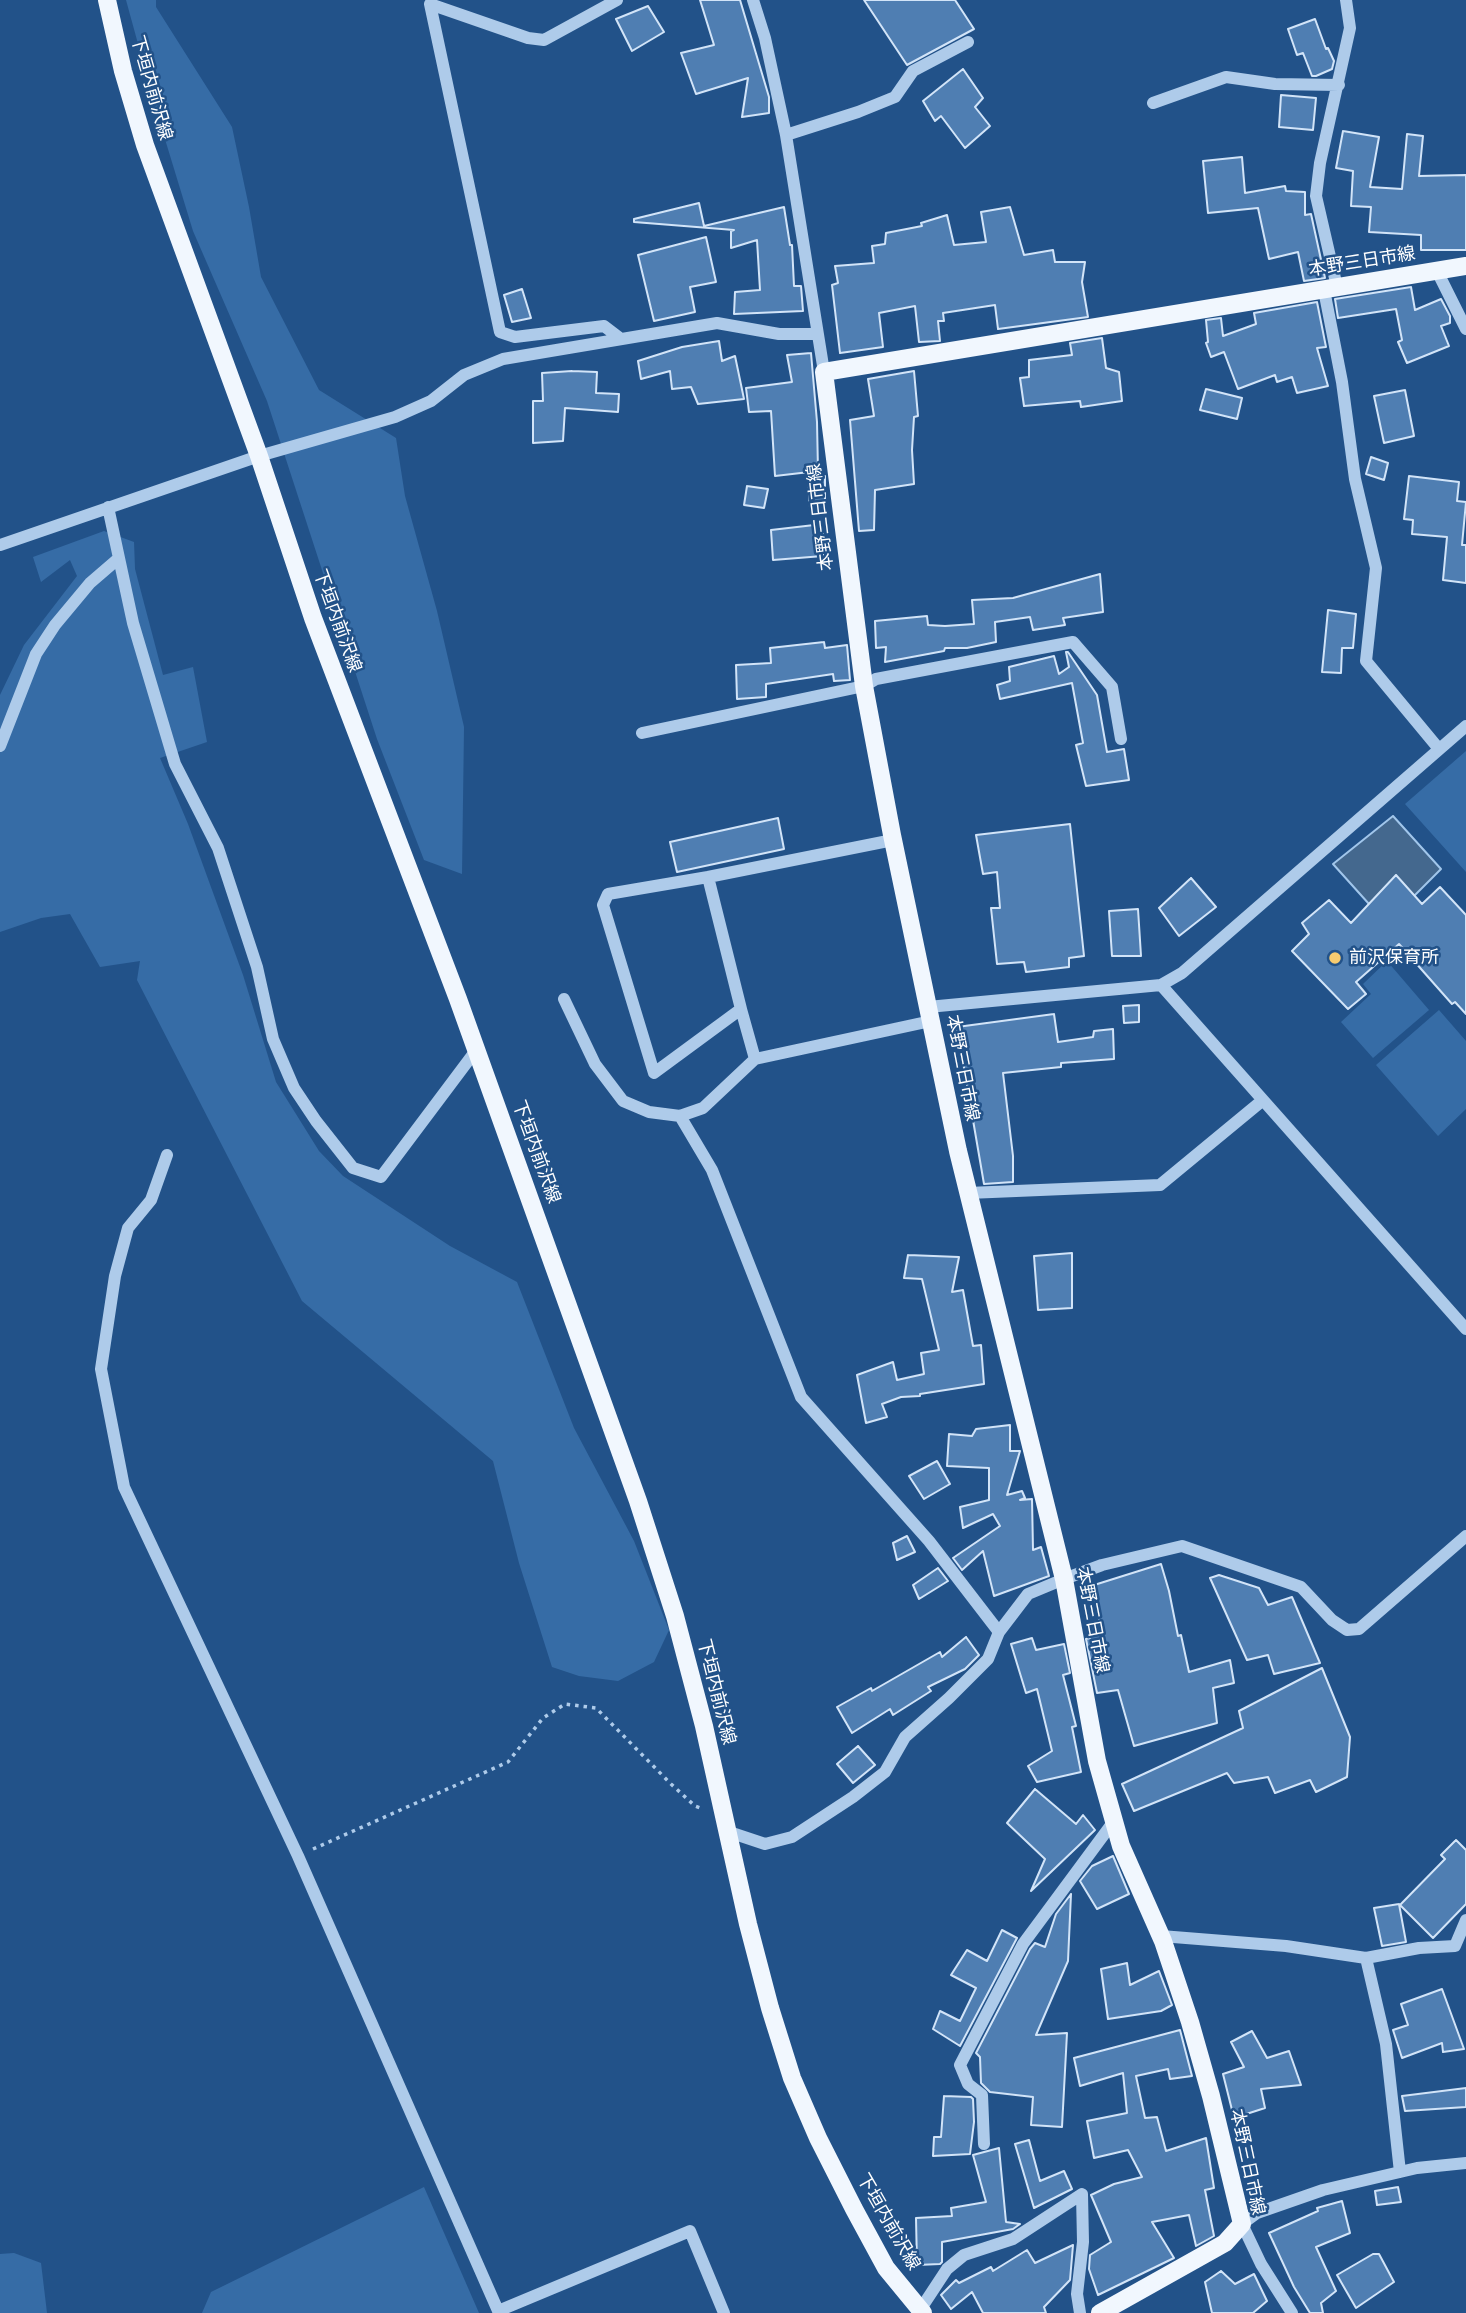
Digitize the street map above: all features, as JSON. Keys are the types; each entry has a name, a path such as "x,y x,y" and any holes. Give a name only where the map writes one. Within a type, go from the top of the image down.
{"main road":[{"name":"下垣内前沢線","path":"107,0 123,71 145,145 259,456 313,618 477,1049 578,1330 671,1603 704,1726 726,1831 769,2008 792,2078 854,2210 886,2267 921,2312"},
{"name":"本野三日市線","path":"1100,2313 1226,2243 1242,2224 1211,2095 1161,1936 1121,1846 1097,1761 1064,1579 968,1193 893,840 864,686 824,372 1466,266"}],"street":[{"path":"424,2 528,38 544,40 617,0"},
{"path":"753,0 765,38 786,135 824,372"},
{"path":"1346,0 1350,28 1320,163 1316,196 1331,288 1355,479 1376,568 1366,661 1439,749"},
{"path":"424,2 500,332 515,337 604,326 621,339"},
{"path":"786,135 858,112 895,96 913,71 968,42"},
{"path":"1153,103 1226,77 1275,84 1339,85"},
{"path":"1437,271 1466,329"},
{"path":"0,545 259,456 395,417 431,401 464,375 503,359 717,323 779,334 818,334"},
{"path":"108,508 133,622 175,764 218,848 257,967 273,1039 294,1088 316,1121 352,1168 382,1177 477,1049"},
{"path":"0,746 36,654 55,625 90,583 119,558"},
{"path":"642,733 864,686 876,679 1073,642 1112,687 1121,739"},
{"path":"564,999 595,1064 623,1101 649,1112 680,1116 703,1108 755,1059 930,1014 1161,985 1182,973 1466,726"},
{"path":"741,1009 654,1073 603,905 608,894 893,840"},
{"path":"708,877 755,1059"},
{"path":"1161,985 1466,1329"},
{"path":"968,1193 1160,1185 1263,1100"},
{"path":"680,1116 712,1170 801,1397 929,1541 999,1632"},
{"path":"167,1155 150,1200 128,1228 115,1276 100,1369 124,1487 298,1856 498,2312 690,2231 724,2313"},
{"path":"726,1831 765,1844 792,1837 853,1797 885,1772 905,1737 988,1659 999,1632 1028,1594 1064,1579 1102,1565 1182,1546 1301,1587 1332,1620 1347,1630 1359,1629 1466,1536"},
{"path":"984,2144 982,2095 968,2084 960,2065 1023,1944 1114,1821"},
{"path":"1161,1936 1286,1946 1366,1958 1419,1948 1455,1947 1466,1920"},
{"path":"1366,1958 1387,2044 1400,2172"},
{"path":"1292,2313 1261,2264 1242,2224 1257,2213 1323,2190 1400,2172 1466,2163"},
{"path":"921,2312 947,2269 964,2255 1013,2239 1082,2194 1083,2242 1077,2294 1080,2313"}],"path":[{"path":"298,1856 508,1762 543,1718 565,1704 596,1708 695,1806 712,1812 726,1831"}],"shaded area":[{"path":"126,0 156,0 156,7 232,127 261,277 319,390 396,438 405,496 437,611 464,727 462,874 424,860 377,739 267,401 193,231"},
{"path":"104,531 134,542 135,569 163,675 193,667 207,742 160,758 188,824 243,975 276,1082 319,1151 343,1176 450,1246 517,1282 574,1428 634,1541 669,1630 654,1662 618,1681 579,1676 552,1667 519,1563 493,1461 302,1301 137,980 140,961 100,967 70,914 41,918 0,932 0,695 24,645 77,576 70,560 41,582 33,557"},
{"path":"1466,751 1466,872 1405,804"},
{"path":"1393,816 1441,869 1414,896 1369,904 1333,864"},
{"path":"1387,961 1429,1010 1373,1058 1341,1022 1371,994 1363,984"},
{"path":"1439,1010 1466,1041 1466,1109 1438,1136 1376,1065"},
{"path":"424,2187 479,2313 202,2313 211,2292"},
{"path":"14,2253 41,2263 47,2313 0,2313 0,2254"}],"building":[{"path":"700,0 740,0 769,97 769,113 742,117 748,78 696,94 681,53 714,45"},
{"path":"864,0 955,0 974,29 907,65"},
{"path":"648,6 664,32 632,51 616,19"},
{"path":"1315,19 1326,49 1328,48 1334,61 1332,69 1312,76 1303,53 1297,55 1288,29"},
{"path":"963,69 983,98 975,107 990,126 965,148 941,116 935,121 923,101"},
{"path":"1281,95 1316,98 1313,130 1279,127"},
{"path":"1343,131 1379,137 1370,187 1402,189 1407,134 1423,136 1419,176 1466,175 1466,250 1421,250 1421,235 1369,232 1371,207 1351,206 1353,171 1336,168"},
{"path":"1242,157 1245,193 1285,186 1286,191 1305,192 1305,215 1311,214 1325,278 1304,281 1298,252 1269,259 1258,208 1208,213 1203,161"},
{"path":"699,203 704,226 784,207 792,245 794,286 801,286 803,311 734,314 735,292 760,290 757,240 731,248 731,231 734,230 634,222 634,219"},
{"path":"1010,207 1024,255 1053,250 1055,262 1085,262 1082,282 1088,317 998,329 995,305 943,313 944,321 938,321 940,341 919,342 915,306 879,313 883,347 840,353 832,285 838,283 835,266 874,263 872,246 885,244 886,233 922,226 921,223 947,215 954,245 986,242 981,212"},
{"path":"706,237 716,282 690,287 695,312 654,321 638,255"},
{"path":"1411,287 1415,310 1441,299 1450,316 1450,323 1441,326 1449,346 1407,363 1398,342 1402,340 1396,309 1338,318 1335,299"},
{"path":"522,289 531,318 512,322 504,295"},
{"path":"1317,302 1326,347 1317,348 1328,386 1297,393 1292,377 1277,382 1275,375 1238,389 1224,352 1211,357 1206,343 1206,320 1221,318 1223,336 1256,324 1254,313"},
{"path":"1102,338 1106,368 1119,372 1122,401 1081,407 1080,401 1024,406 1020,378 1029,377 1029,360 1072,355 1070,343"},
{"path":"719,341 722,361 735,356 744,399 698,404 691,387 672,389 670,371 641,379 638,361 682,347"},
{"path":"811,353 818,471 775,476 771,411 749,412 746,388 792,382 787,355"},
{"path":"914,371 918,416 914,417 912,450 914,484 875,490 874,530 859,531 850,420 874,416 868,379"},
{"path":"597,372 596,393 619,394 618,412 565,408 563,441 533,443 533,401 543,401 542,373"},
{"path":"1206,389 1242,398 1237,419 1200,410"},
{"path":"1405,390 1414,436 1384,443 1374,396"},
{"path":"1371,457 1388,463 1384,480 1366,474"},
{"path":"825,476 825,506 810,508 808,478"},
{"path":"1409,476 1459,482 1457,501 1466,502 1462,545 1466,545 1466,583 1443,580 1447,537 1412,534 1413,520 1404,519"},
{"path":"747,486 768,489 764,508 744,505"},
{"path":"823,524 823,556 773,560 771,530"},
{"path":"1100,574 1103,612 1063,618 1065,625 1033,630 1030,617 995,622 996,642 967,648 945,648 944,651 885,662 886,647 876,648 875,621 927,616 928,625 974,624 972,600 1013,598"},
{"path":"1328,610 1356,614 1353,648 1342,648 1341,673 1322,672"},
{"path":"824,642 825,648 847,645 850,680 834,681 833,674 766,684 766,697 737,699 736,665 771,663 770,648"},
{"path":"1066,652 1097,695 1107,752 1124,749 1129,780 1086,786 1076,745 1083,743 1072,683 1000,699 997,685 1010,681 1009,667 1054,656 1059,674 1069,667"},
{"path":"778,818 784,849 677,872 670,842"},
{"path":"1070,824 1084,956 1069,958 1069,967 1026,972 1024,962 997,964 991,908 1000,908 997,872 983,874 976,835"},
{"path":"1396,875 1422,904 1440,887 1466,915 1466,1014 1455,1002 1452,1004 1399,944 1356,982 1366,994 1348,1009 1292,951 1309,934 1302,923 1329,900 1351,923"},
{"path":"1191,878 1216,907 1179,936 1159,908"},
{"path":"1138,909 1141,956 1112,956 1109,911"},
{"path":"1139,1005 1139,1022 1124,1023 1123,1006"},
{"path":"1054,1014 1058,1042 1093,1037 1094,1031 1113,1029 1114,1059 1061,1063 1061,1067 1003,1073 1013,1156 1013,1182 984,1184 957,1027"},
{"path":"1072,1253 1072,1308 1038,1310 1034,1256"},
{"path":"908,1255 959,1257 952,1292 963,1290 973,1346 981,1345 984,1384 901,1397 882,1404 887,1417 866,1423 857,1375 893,1362 897,1380 924,1374 921,1353 939,1350 922,1279 904,1278"},
{"path":"1010,1425 1010,1451 1020,1451 1007,1495 1022,1491 1025,1498 1020,1500 1032,1499 1033,1550 1041,1547 1049,1576 994,1596 983,1551 962,1570 953,1558 1000,1526 993,1514 963,1528 960,1507 989,1500 989,1468 947,1466 949,1434 972,1436 976,1429"},
{"path":"937,1461 950,1484 924,1499 909,1476"},
{"path":"907,1536 915,1552 897,1560 893,1543"},
{"path":"1161,1564 1189,1672 1230,1660 1234,1683 1213,1688 1217,1723 1134,1746 1118,1690 1097,1693 1086,1639 1090,1638 1089,1629 1101,1627 1091,1586"},
{"path":"938,1568 948,1581 919,1599 913,1585"},
{"path":"1219,1575 1259,1588 1268,1605 1292,1597 1320,1663 1274,1674 1268,1655 1247,1660 1210,1578"},
{"path":"966,1637 979,1655 965,1669 928,1687 931,1691 893,1715 890,1709 852,1733 837,1707 871,1688 872,1691 940,1652 942,1657"},
{"path":"1032,1638 1036,1650 1064,1644 1070,1673 1063,1675 1076,1726 1072,1727 1081,1772 1037,1782 1028,1766 1052,1751 1037,1689 1026,1693 1011,1644"},
{"path":"1322,1668 1350,1737 1347,1777 1316,1792 1310,1780 1275,1793 1268,1777 1234,1783 1227,1773 1134,1811 1122,1784 1243,1728 1239,1711"},
{"path":"858,1746 875,1765 853,1783 837,1764"},
{"path":"1035,1789 1076,1824 1083,1815 1095,1830 1031,1891 1045,1859 1007,1823"},
{"path":"1456,1840 1466,1850 1466,1904 1433,1938 1400,1905 1445,1859 1441,1855"},
{"path":"1113,1856 1129,1894 1097,1909 1080,1881 1092,1866"},
{"path":"1071,1894 1068,1961 1036,2035 1067,2033 1062,2127 1031,2125 1033,2097 990,2092 981,2083 980,2057 976,2053 1030,1949 1035,1943 1045,1947 1056,1914"},
{"path":"1399,1904 1406,1942 1382,1946 1374,1908"},
{"path":"1002,1930 1017,1938 960,2046 933,2029 940,2011 960,2021 976,1988 951,1975 967,1950 987,1961"},
{"path":"1127,1963 1130,1985 1159,1971 1172,2005 1161,2011 1108,2019 1101,1969"},
{"path":"1442,1989 1464,2049 1443,2052 1442,2043 1402,2058 1393,2030 1408,2025 1401,2004"},
{"path":"1180,2030 1192,2076 1170,2079 1168,2069 1136,2076 1145,2118 1157,2117 1166,2151 1206,2138 1214,2188 1205,2190 1214,2236 1196,2246 1189,2215 1152,2222 1174,2258 1098,2295 1089,2269 1090,2255 1111,2242 1091,2195 1114,2184 1142,2177 1128,2150 1094,2158 1087,2121 1127,2113 1123,2073 1080,2086 1074,2058"},
{"path":"1252,2031 1267,2058 1289,2051 1301,2085 1261,2089 1265,2108 1234,2118 1223,2074 1244,2067 1231,2042"},
{"path":"1466,2088 1466,2107 1405,2111 1402,2096"},
{"path":"944,2096 973,2099 974,2122 970,2154 933,2156 934,2137 941,2137"},
{"path":"1029,2140 1040,2181 1064,2171 1072,2189 1034,2208 1015,2144"},
{"path":"999,2148 1006,2222 1020,2224 1013,2229 942,2242 940,2264 917,2265 916,2218 952,2216 951,2208 986,2202 973,2155"},
{"path":"1398,2187 1401,2202 1377,2205 1375,2191"},
{"path":"1342,2201 1350,2233 1316,2247 1336,2291 1321,2303 1323,2313 1310,2313 1294,2287 1269,2233 1318,2211 1317,2208"},
{"path":"1073,2245 1070,2280 1044,2307 1046,2313 983,2313 972,2292 951,2309 941,2295 956,2280 959,2283 991,2267 993,2271 1027,2250 1035,2263"},
{"path":"1373,2254 1379,2254 1394,2282 1356,2308 1337,2275"},
{"path":"1221,2271 1235,2284 1254,2274 1267,2301 1253,2313 1212,2313 1205,2282"}],"place":[{"name":"前沢保育所","path":"1335,958"}]}
